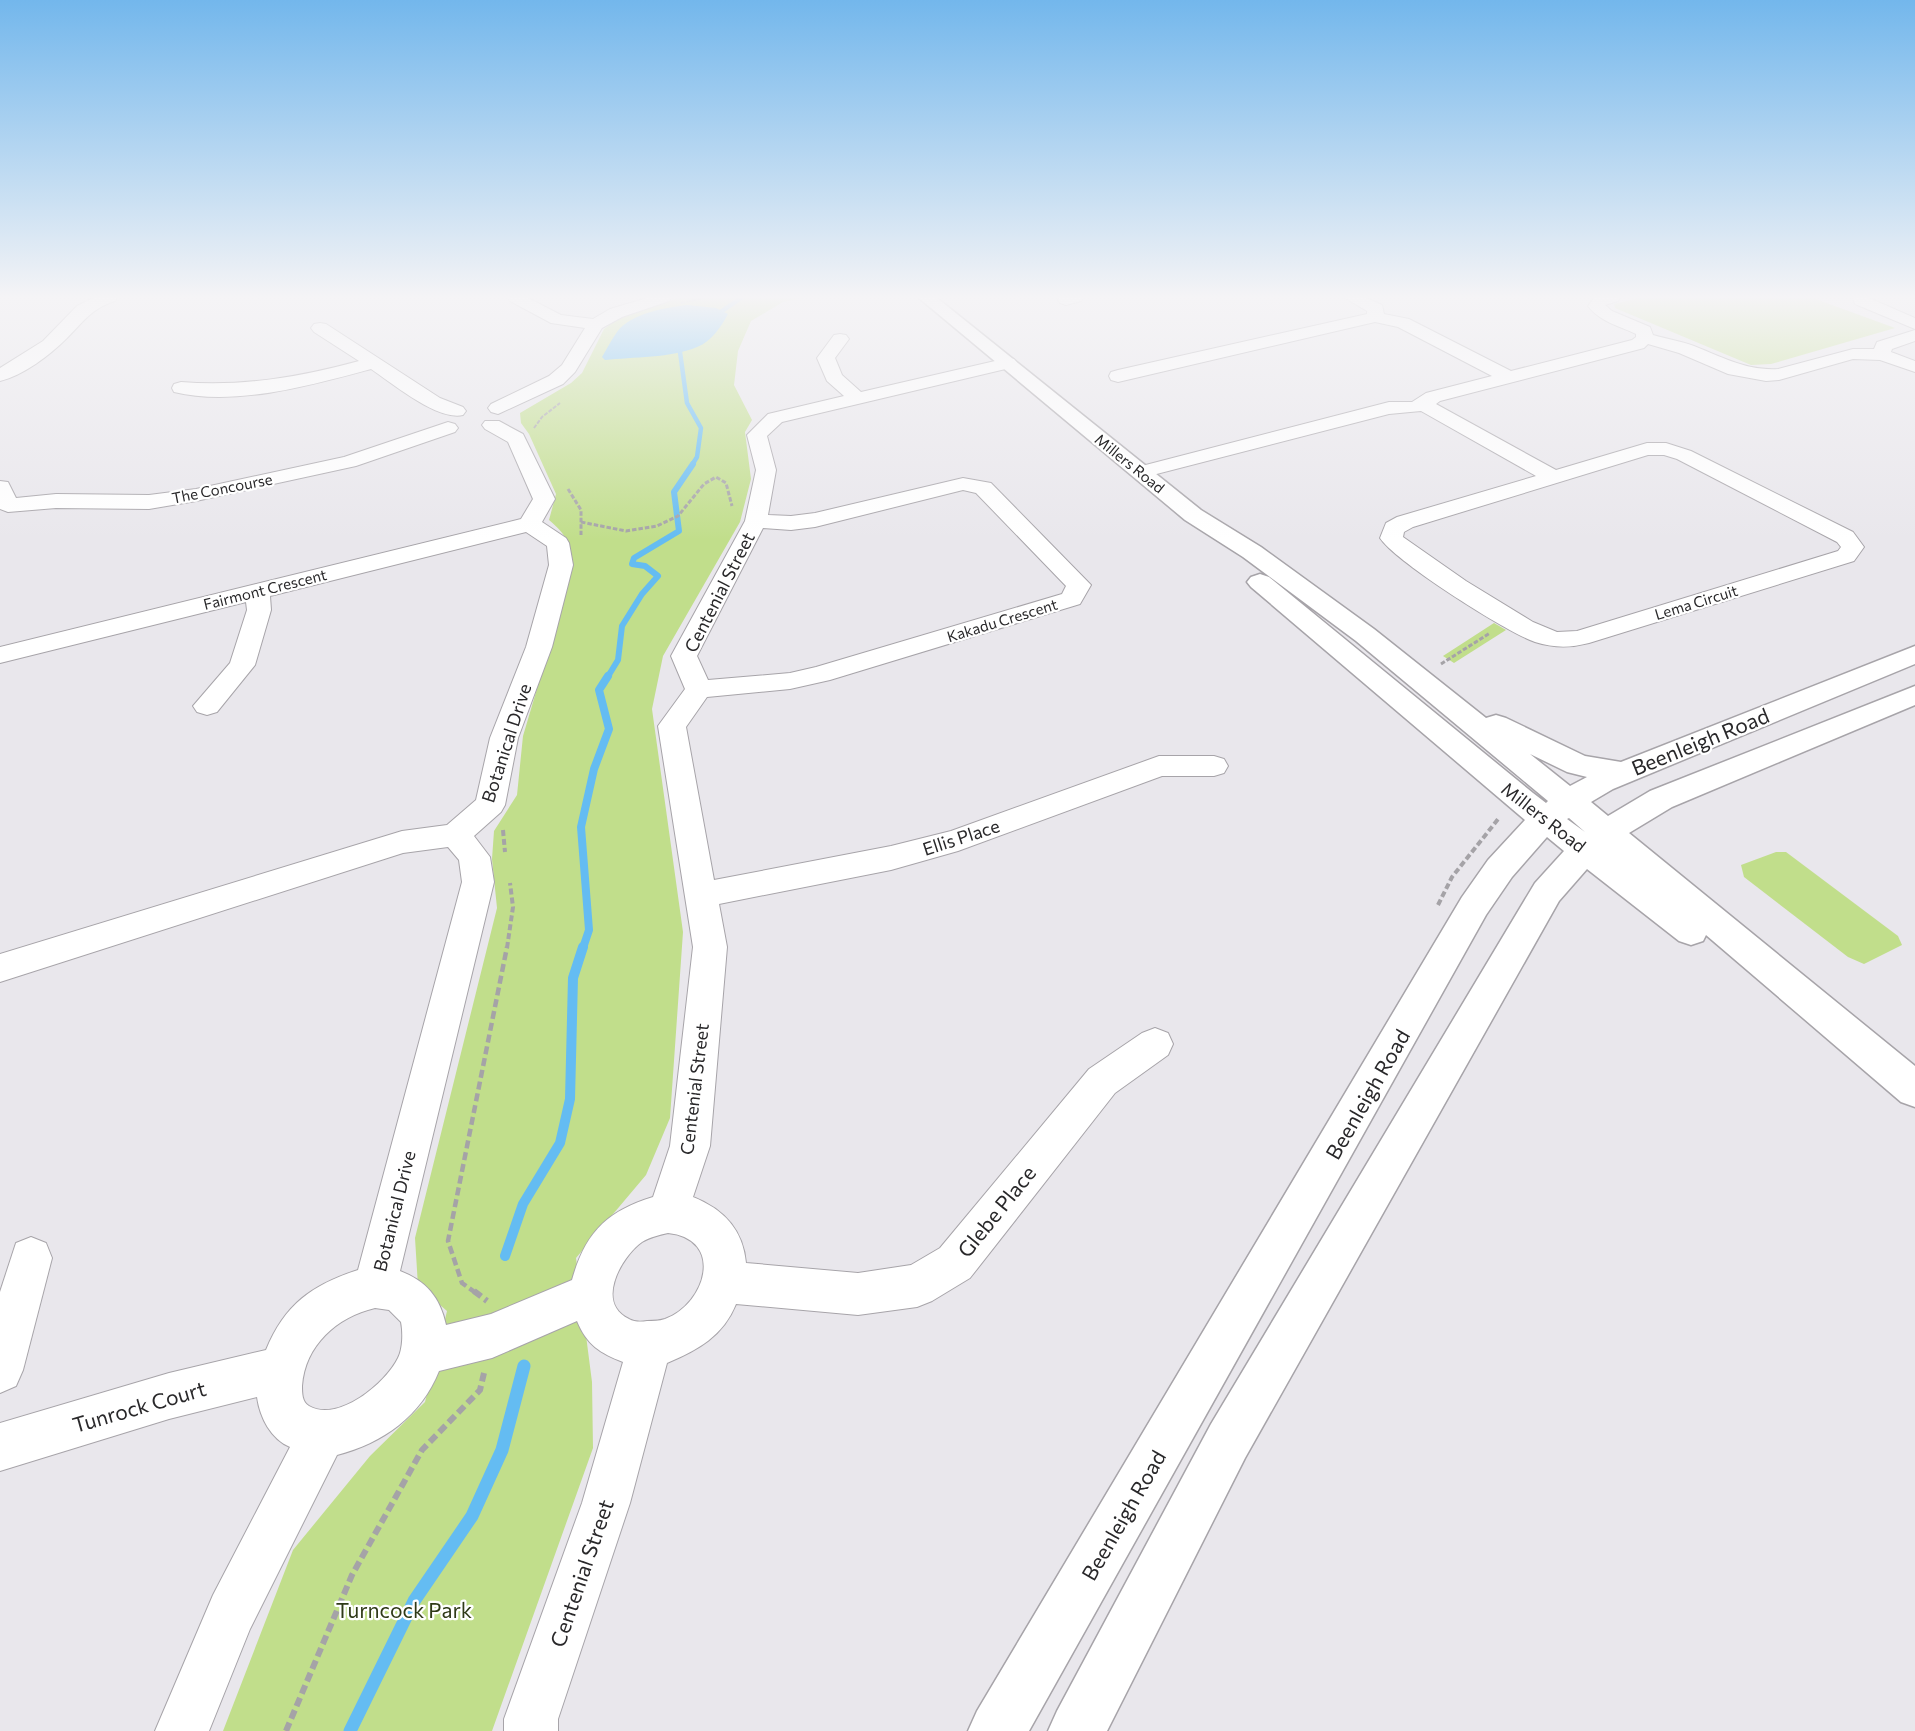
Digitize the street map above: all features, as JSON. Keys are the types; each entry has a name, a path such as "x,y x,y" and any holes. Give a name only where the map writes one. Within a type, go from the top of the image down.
{"main road":[{"name":"Millers Road","path":"1027,379 1193,515 1271,566 1365,635 1439,695 1576,825 1710,946 1915,1092"},
{"name":"Millers Road","path":"1193,515 1230,555 1285,604 1576,825"},
{"name":"Beenleigh Road","path":"1077,1731 1234,1430 1547,892 1576,825 1623,773 1915,654"},
{"path":"1439,695 1561,759 1593,769 1623,773"},
{"name":"Beenleigh Road","path":"997,1731 1474,906 1504,861 1576,825 1625,818 1660,799 1915,695"}],"street":[{"path":"181,388 213,392 248,390 311,379"},
{"path":"397,379 472,423 516,438 544,499 530,524"},
{"name":"The Concourse","path":"3,500 149,502 196,495 349,462 472,423 557,379"},
{"path":"836,379 858,399"},
{"name":"Centenial Street","path":"668,1213 690,1146 710,947 672,726 699,689 684,656 757,515 766,470 757,435 775,418 942,379"},
{"path":"1141,472 1389,408 1417,407 1433,397 1501,379"},
{"path":"1417,407 1543,479"},
{"name":"Lema Circuit","path":"1647,448 1666,449 1684,455 1845,537 1852,547 1846,556 1580,638 1557,640 1538,634 1511,619 1403,549 1392,538 1394,528 1405,522 1647,448"},
{"name":"Kakadu Crescent","path":"699,689 790,681 821,674 1071,599 1079,585 983,488 963,484 814,520 792,523 757,515"},
{"name":"Fairmont Crescent","path":"0,655 530,524"},
{"name":"Botanical Drive","path":"375,1287 478,882 474,857 455,835 490,805 504,738 539,647 561,565 558,543 530,524"},
{"path":"207,706 242,665 259,610 257,591"},
{"name":"Ellis Place","path":"701,895 891,858 958,840 1159,766 1214,766"},
{"path":"0,968 402,842 455,835"},
{"name":"Glebe Place","path":"724,1282 858,1293 917,1286 955,1263 1102,1081 1155,1044"},
{"path":"668,1213 690,1216 712,1230 723,1247 726,1268 724,1282 715,1304 699,1324 678,1338 650,1345 627,1342 608,1332 596,1314 591,1293 595,1270 608,1246 625,1229 646,1218 668,1213"},
{"path":"0,1370 31,1258"},
{"path":"375,1287 396,1290 416,1304 424,1323 423,1353 411,1378 392,1402 379,1413 354,1427 323,1433 301,1427 287,1417 279,1397 280,1369 290,1344 314,1316 329,1303 345,1295 375,1287"},
{"path":"423,1353 492,1336 591,1293"},
{"name":"Centenial Street","path":"531,1731 531,1719 606,1503 650,1345"},
{"name":"Tunrock Court","path":"0,1447 169,1396 280,1369"},
{"path":"182,1731 231,1613 323,1433"}],"path":[{"path":"535,435 534,426 565,399"},
{"path":"581,522 590,521 623,530 654,526 674,520 694,501 704,483 716,477 726,483 734,508 757,515"},
{"path":"565,483 581,510 582,544"},
{"path":"1440,665 1511,619"},
{"path":"505,855 502,834 506,825"},
{"path":"286,1731 352,1575 422,1450 480,1390 492,1336 487,1301 462,1282 448,1241 512,917 509,876"}],"green space":[{"name":"Turncock Park","path":"576,379 735,379 734,385 752,420 745,432 751,479 740,522 663,656 652,709 683,932 670,1118 646,1175 576,1258 592,1382 593,1448 492,1731 223,1731 293,1550 370,1456 425,1402 447,1311 418,1286 415,1238 497,908 492,859 494,831 517,795 523,736 573,567 567,540 549,520 556,494 529,434 521,423 520,413"},
{"path":"1494,623 1506,630 1454,663 1443,656"},
{"path":"1776,852 1786,852 1898,936 1902,945 1864,964 1848,957 1744,877 1741,865"}],"waterway":[{"path":"684,379 687,403 701,428 697,457 692,465"},
{"path":"607,678 618,660 622,626 642,594 658,576 645,566 632,564 634,558 679,531 674,492 693,464"},
{"path":"583,948 589,930 581,827 594,769 609,729 599,690 608,676"},
{"path":"505,1256 523,1204 560,1143 570,1099 573,978 583,947"},
{"path":"350,1731 414,1601 472,1516 502,1450 524,1366"}]}
